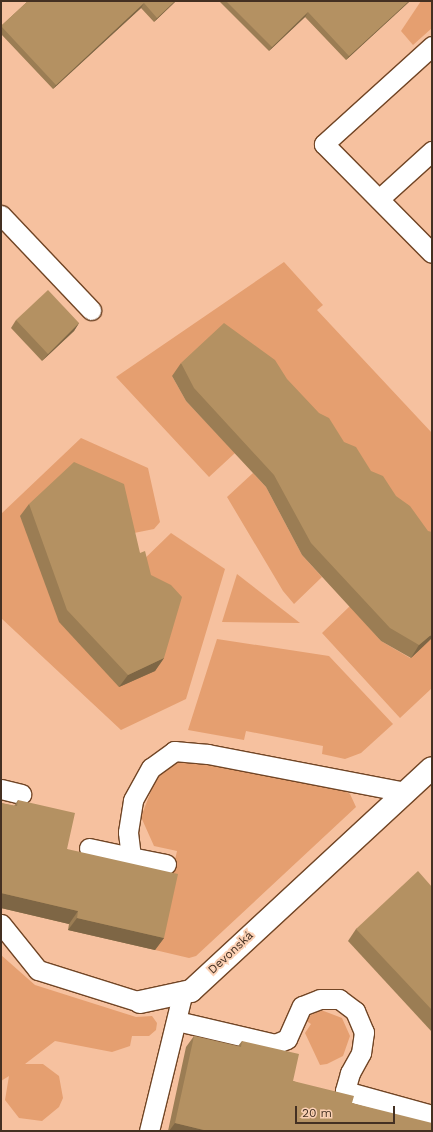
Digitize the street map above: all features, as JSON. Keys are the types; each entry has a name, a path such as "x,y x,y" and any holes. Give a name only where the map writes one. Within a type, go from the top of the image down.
{"street":[{"name":"Devonská","path":"140,1002 191,991 432,768"}],"lane":[{"path":"432,46 324,144 432,253"},
{"path":"379,199 432,151"},
{"path":"1,215 91,310"},
{"path":"130,857 128,832 133,800 151,768 179,750 406,792"},
{"path":"1,789 21,794"},
{"path":"89,848 166,864"},
{"name":"Devonská","path":"1,924 38,970 140,1002"},
{"path":"149,1131 183,992"},
{"path":"177,1021 275,1044 287,1039 302,1006 320,999 339,999 355,1011 364,1032 361,1053 350,1074 345,1091 432,1115"}],"shaded area":[{"path":"421,1 432,1 432,28 413,45 401,31"},
{"path":"284,262 323,305 317,310 432,433 432,552 172,376 186,401 235,453 209,477 116,377"},
{"path":"81,438 148,468 160,522 154,529 124,535 137,566 171,533 225,569 186,699 121,730 1,618 1,514"},
{"path":"253,473 266,487 302,555 322,577 294,604 283,591 227,497"},
{"path":"237,574 300,623 222,622"},
{"path":"350,606 381,641 410,658 432,638 432,688 400,718 322,633"},
{"path":"217,639 329,656 393,724 361,753 345,759 322,754 323,746 246,731 244,740 188,730"},
{"path":"183,760 342,789 350,794 356,807 196,956 189,958 155,950 177,851 154,846 141,817 156,778 169,766"},
{"path":"1,955 35,985 136,1017 152,1016 157,1023 156,1030 149,1036 132,1036 130,1046 112,1052 55,1041 25,1064 43,1064 59,1076 63,1098 59,1107 42,1121 19,1118 5,1100 9,1076 1,1081"},
{"path":"321,1010 342,1018 350,1036 343,1056 327,1064 320,1065 305,1033 311,1024 303,1019"}],"building":[{"path":"28,1 175,1 157,18 144,3 56,85 1,26"},
{"path":"226,1 409,1 349,56 308,12 272,47"},
{"path":"48,290 79,323 48,354 16,320"},
{"path":"224,323 275,360 287,379 319,413 329,418 344,442 356,447 371,471 383,476 396,496 410,506 428,531 432,532 432,634 419,645 390,628 311,543 274,475 194,388 181,363"},
{"path":"74,462 124,484 140,553 145,551 151,575 171,585 182,597 164,658 128,675 67,610 29,504"},
{"path":"18,800 75,813 67,849 178,874 164,938 77,918 78,911 1,893 1,803 17,806"},
{"path":"418,871 432,887 432,1010 356,929"},
{"path":"194,1036 241,1047 242,1041 299,1054 293,1081 354,1096 352,1103 432,1123 432,1131 208,1131 175,1123"}]}
